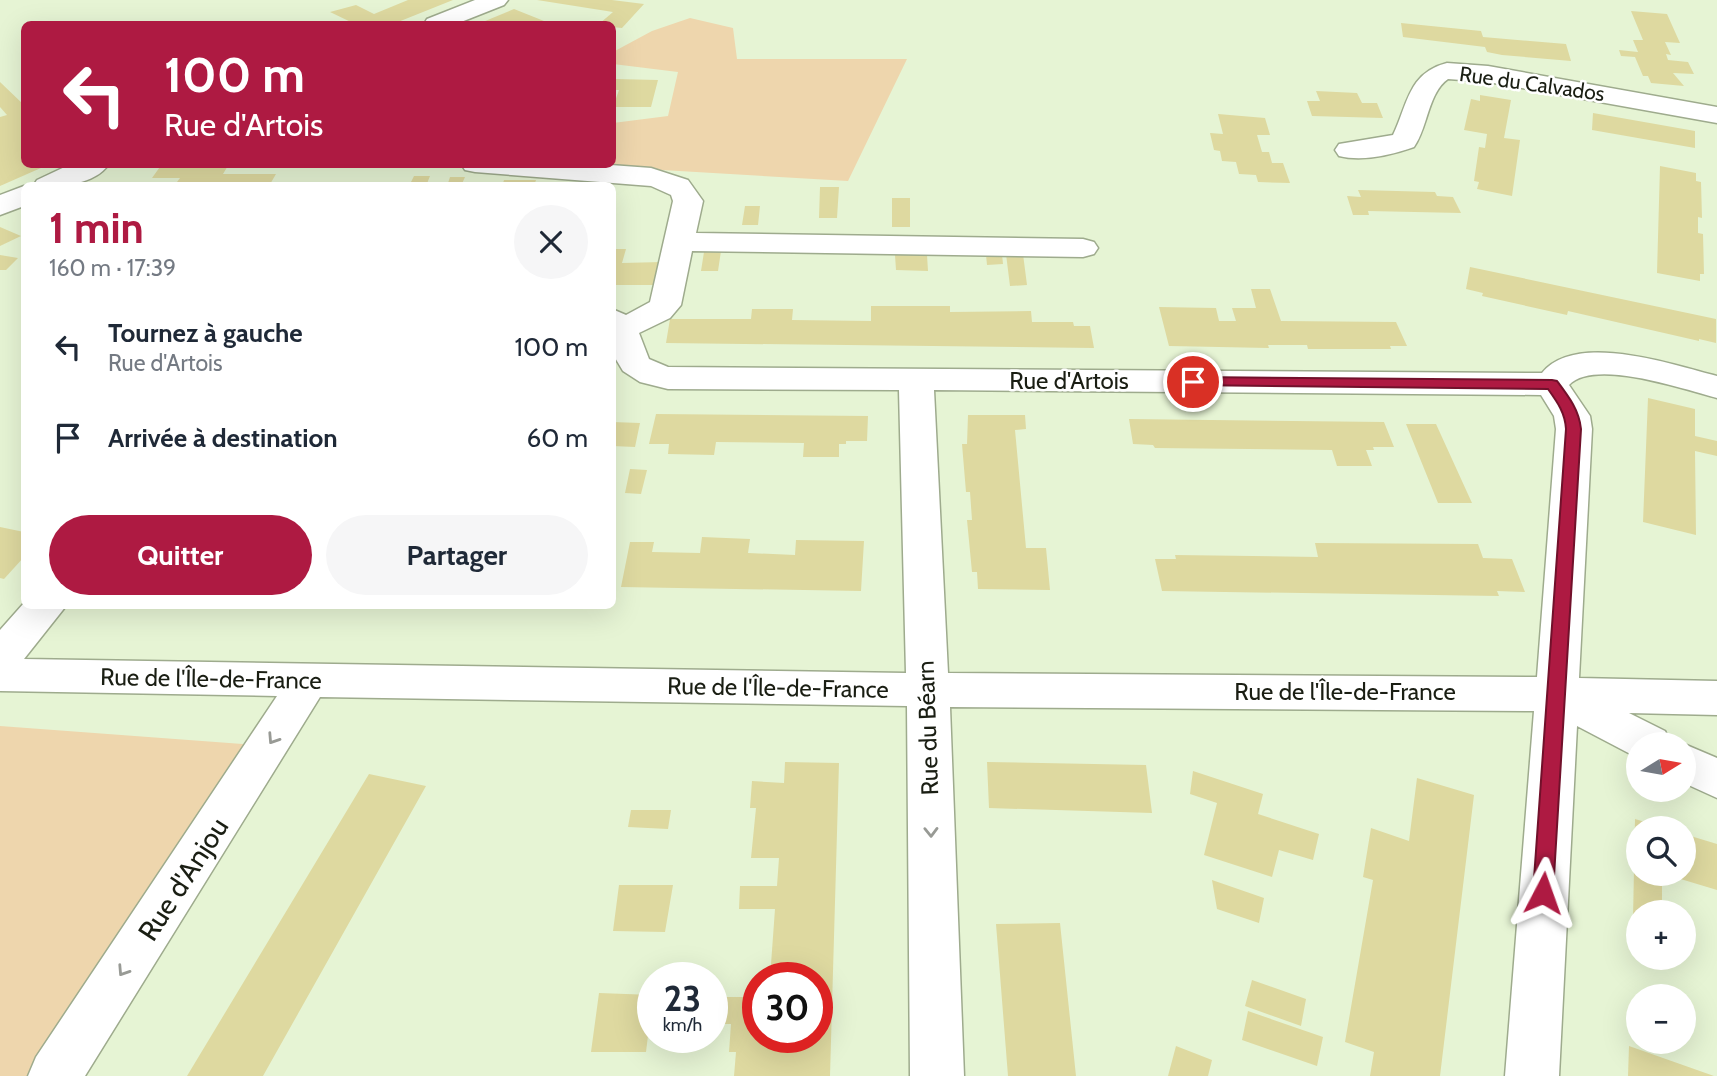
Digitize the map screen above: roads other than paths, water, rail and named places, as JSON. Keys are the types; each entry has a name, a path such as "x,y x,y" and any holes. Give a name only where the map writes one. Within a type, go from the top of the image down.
{"street":[{"path":"444,21 496,0"},
{"name":"Rue du Calvados","path":"1349,150 1388,147 1404,141 1426,83 1434,75 1452,72 1488,74 1717,114"},
{"path":"56,182 86,168"},
{"path":"529,168 651,177 682,188 688,201 665,305 659,311 617,324"},
{"path":"0,206 21,196"},
{"path":"680,242 1083,248"},
{"name":"Rue d'Artois","path":"617,324 636,367 657,377 1552,384"},
{"path":"1532,1076 1574,429 1572,416 1552,384 1560,373 1572,367 1603,365 1621,366 1717,387"},
{"name":"Rue du Béarn","path":"916,380 928,690 937,1076"},
{"path":"0,658 43,609"},
{"name":"Rue de l'Île-de-France","path":"0,675 928,690 1556,694 1717,698"},
{"name":"Rue d'Anjou","path":"55,1076 287,717 308,680"},
{"name":"Rue de l'Île-de-France","path":"1556,694 1626,732"},
{"path":"1696,768 1717,779"}]}
